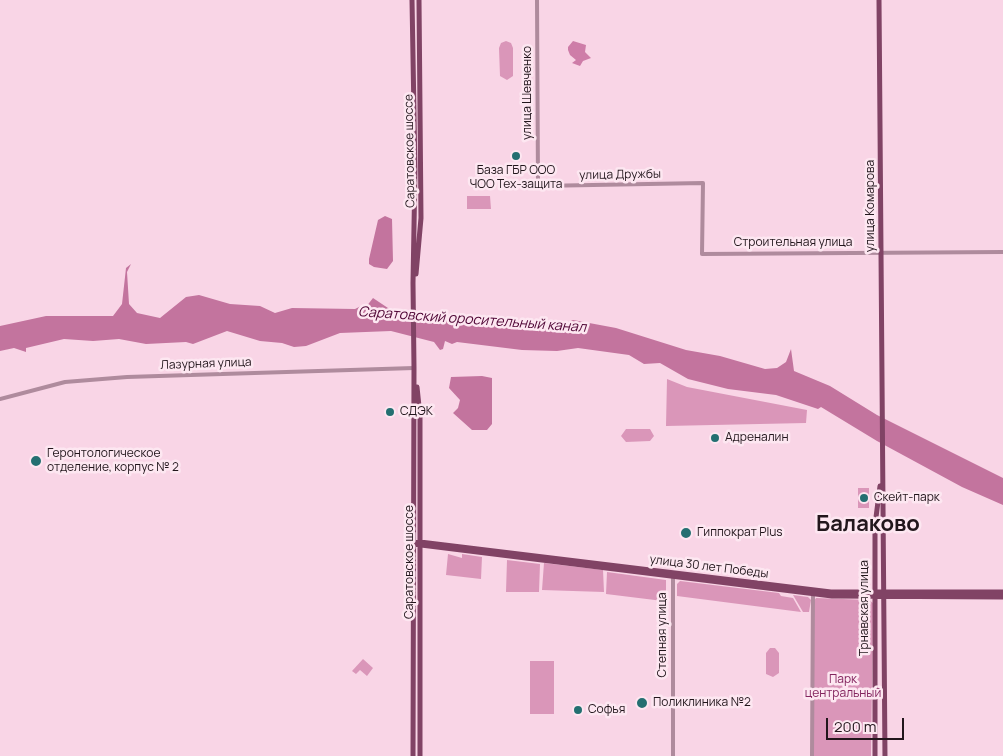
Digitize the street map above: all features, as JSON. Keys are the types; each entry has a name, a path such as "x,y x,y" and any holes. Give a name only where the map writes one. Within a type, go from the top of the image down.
{"main road":[{"name":"Саратовское шоссе","path":"412,0 416,237"},
{"name":"Саратовское шоссе","path":"413,756 415,392 413,302 416,237 419,0"},
{"name":"улица Комарова","path":"879,0 882,458"},
{"name":"Саратовское шоссе","path":"415,392 420,416 420,756"},
{"name":"Трнавская улица","path":"875,756 877,509 882,458"},
{"name":"Трнавская улица","path":"882,458 885,756"},
{"path":"877,509 884,509"},
{"name":"улица 30 лет Победы","path":"413,544 813,592 875,595 1001,592"},
{"path":"884,594 1003,598"},
{"path":"875,633 881,630 885,634"},
{"path":"413,647 420,647"},
{"path":"875,651 880,654 885,652"}],"street":[{"name":"улица Шевченко","path":"538,0 538,186"},
{"name":"улица Дружбы","path":"538,186 703,183 702,254"},
{"name":"Строительная улица","path":"702,254 1003,252"},
{"name":"Лазурная улица","path":"0,400 53,384 74,381 146,376 414,368"},
{"name":"Степная улица","path":"673,575 673,756"},
{"path":"812,756 813,592"}],"green space":[{"path":"506,41 511,43 513,48 513,76 507,80 500,76 499,48 501,43"},
{"path":"467,196 490,196 491,209 467,209"},
{"path":"667,379 687,387 807,410 806,423 666,426"},
{"path":"626,429 650,429 654,436 650,441 626,442 621,436"},
{"name":"Скейт-парк","path":"858,488 869,488 869,508 858,508"},
{"path":"448,554 462,558 462,554 482,557 481,579 446,575"},
{"path":"507,560 540,564 539,592 506,592"},
{"path":"544,563 603,570 604,592 542,590"},
{"path":"607,572 666,580 666,598 663,601 606,594"},
{"path":"680,581 779,593 781,596 793,598 801,612 677,596 677,584"},
{"path":"793,595 808,597 811,600 809,612 803,612"},
{"name":"Парк центральный","path":"816,598 869,600 873,603 871,756 813,756 814,601"},
{"path":"770,648 775,648 779,653 779,673 773,677 766,674 766,653"},
{"path":"363,659 373,668 367,676 360,670 356,674 352,671"},
{"path":"530,661 554,661 554,714 530,714"}],"shaded area":[{"path":"573,41 586,45 585,52 591,58 583,61 580,66 572,63 576,60 570,55 568,50"}],"water":[{"path":"385,216 392,219 393,261 387,269 374,267 369,264 378,220"},
{"name":"Саратовский оросительный канал","path":"131,264 127,272 129,304 137,313 160,318 186,297 199,295 230,304 260,306 275,313 292,308 355,309 361,306 366,307 373,298 391,310 481,320 563,324 573,320 616,328 686,350 720,356 765,369 777,368 786,362 791,349 794,371 830,386 877,415 1003,478 1003,505 962,487 877,441 821,407 818,409 776,395 728,389 688,379 660,363 644,364 629,355 578,348 557,351 522,350 457,342 452,344 445,341 443,349 440,350 434,342 391,331 340,333 306,346 294,347 282,343 260,341 227,331 193,344 186,342 146,344 119,339 93,341 64,339 26,348 26,352 14,348 0,351 0,326 46,316 113,316 122,304 126,268"},
{"path":"482,376 492,378 492,424 487,430 472,430 453,413 458,408 460,400 449,388 451,377"}],"place":[{"name":"База ГБР ООО ЧОО Тех-защита","path":"516,156"},
{"name":"СДЭК","path":"390,412"},
{"name":"Адреналин","path":"715,438"},
{"name":"Геронтологическое отделение, корпус № 2","path":"36,461"},
{"name":"Скейт-парк","path":"864,498"},
{"name":"Гиппократ Plus","path":"686,533"},
{"name":"Поликлиника №2","path":"642,703"},
{"name":"Софья","path":"578,710"}],"district":[{"name":"Балаково","path":"868,525"}]}
